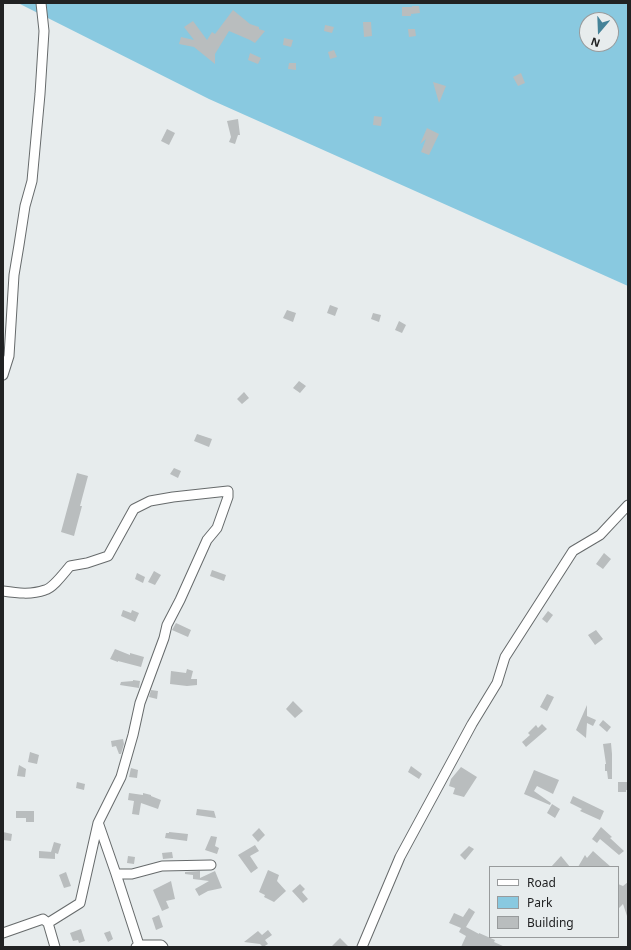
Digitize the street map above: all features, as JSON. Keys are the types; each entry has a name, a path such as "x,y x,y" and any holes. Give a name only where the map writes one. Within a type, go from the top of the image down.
{"street":[{"path":"3,375 9,356 14,275 18,245 25,206 32,181 44,31 41,3"},
{"path":"3,591 24,593 46,590 62,576 70,566 87,563 108,556 134,509 150,501 228,491 228,497 217,528 207,540 180,600 166,626 164,638 140,703 121,777 98,823 80,903 48,923"},
{"path":"362,947 400,857 472,724 497,683 505,657 573,552 600,535 628,505"},
{"path":"98,823 116,874 137,946 161,945 163,947"},
{"path":"116,874 132,874 162,866 211,866"},
{"path":"3,933 43,919 48,923 55,947"}],"green space":[{"path":"18,3 628,3 628,286 209,99"}],"building":[{"path":"419,6 420,13 411,14 411,16 402,16 402,7"},
{"path":"233,10 250,24 265,31 255,43 229,31 215,54 215,64 194,47 179,44 181,37 194,40 184,27 193,21 207,40 212,32 215,34"},
{"path":"363,22 371,22 372,36 364,37"},
{"path":"325,25 334,27 332,33 324,31"},
{"path":"408,29 415,29 416,36 409,37"},
{"path":"284,38 293,40 291,47 283,45"},
{"path":"334,50 337,57 330,59 328,52"},
{"path":"250,53 261,58 258,64 248,60"},
{"path":"289,63 296,63 296,70 288,69"},
{"path":"521,73 525,83 518,86 513,77"},
{"path":"433,82 446,86 439,103"},
{"path":"374,116 382,117 381,126 373,125"},
{"path":"238,119 240,135 238,135 235,144 229,142 231,137 227,121"},
{"path":"427,128 439,134 429,155 421,152 426,139 420,144"},
{"path":"167,129 175,133 169,145 161,141"},
{"path":"330,305 338,308 335,316 327,313"},
{"path":"287,310 296,313 293,322 283,318"},
{"path":"373,313 381,315 379,322 371,319"},
{"path":"399,321 406,325 402,333 395,330"},
{"path":"299,381 306,386 300,393 293,388"},
{"path":"244,392 249,398 242,404 237,399"},
{"path":"197,434 212,439 209,447 194,441"},
{"path":"174,468 181,471 178,478 170,474"},
{"path":"77,473 88,476 74,536 61,532"},
{"path":"604,553 611,559 603,569 596,564"},
{"path":"212,570 226,575 224,581 210,576"},
{"path":"154,571 161,575 155,585 148,582"},
{"path":"137,573 145,577 143,583 135,579"},
{"path":"123,610 131,613 132,610 139,613 135,622 121,616"},
{"path":"548,611 553,615 547,623 542,619"},
{"path":"176,623 191,630 188,637 172,630"},
{"path":"596,630 603,639 595,645 588,635"},
{"path":"115,649 130,655 130,653 144,657 141,667 110,659"},
{"path":"187,669 193,671 191,679 197,679 197,685 187,686 170,684 171,671 186,673"},
{"path":"133,680 140,681 139,688 120,685 121,682"},
{"path":"151,690 158,691 157,699 149,697"},
{"path":"547,694 554,697 547,711 540,707"},
{"path":"293,701 303,711 295,718 286,709"},
{"path":"587,705 587,716 596,720 593,726 587,723 586,738 576,730"},
{"path":"603,720 611,727 607,732 599,725"},
{"path":"542,724 547,729 526,747 522,742 530,735 528,733 536,725 538,728"},
{"path":"123,739 124,744 121,754 119,754 116,746 112,747 111,741"},
{"path":"611,743 612,779 608,779 607,771 605,771 606,764 603,744"},
{"path":"30,752 39,755 37,764 28,762"},
{"path":"19,765 26,769 25,777 17,776"},
{"path":"411,766 422,774 419,779 408,772"},
{"path":"461,767 477,777 464,797 453,794 455,788 449,786 451,779"},
{"path":"131,768 138,770 137,778 129,777"},
{"path":"534,770 559,780 553,794 537,786 534,791 551,803 550,805 524,794"},
{"path":"77,782 85,784 84,790 76,788"},
{"path":"618,782 628,782 628,790 626,790 626,792 618,792"},
{"path":"129,793 143,795 143,793 161,800 158,809 141,803 139,815 132,814 134,801 128,800"},
{"path":"573,796 604,811 600,820 580,811 582,809 570,803"},
{"path":"552,804 560,809 555,818 547,813"},
{"path":"197,809 214,811 216,818 196,815"},
{"path":"16,811 34,811 34,822 26,822 26,818 16,818"},
{"path":"601,827 624,851 619,855 600,839 597,843 592,839"},
{"path":"259,828 265,835 258,842 252,835"},
{"path":"3,832 12,834 11,841 3,840"},
{"path":"166,833 188,834 187,841 165,838"},
{"path":"211,836 217,837 215,846 219,848 217,854 205,850"},
{"path":"54,842 61,844 58,854 55,853 55,859 39,858 39,851 51,852"},
{"path":"255,845 259,851 250,856 258,868 251,873 238,855"},
{"path":"469,846 474,849 465,860 460,855"},
{"path":"593,851 610,866 579,866 585,855 587,858"},
{"path":"172,852 173,858 163,859 162,853"},
{"path":"128,856 135,857 134,864 127,863"},
{"path":"561,856 569,866 552,866"},
{"path":"268,870 279,875 277,881 286,891 274,902 264,897 265,895 259,892"},
{"path":"200,871 200,878 215,871 222,888 208,891 199,896 195,889 209,881 193,879 193,875 185,874 185,872"},
{"path":"66,872 71,886 64,888 59,875"},
{"path":"171,881 175,899 166,901 169,908 162,911 153,890"},
{"path":"628,882 628,916 623,904 619,908 619,884 623,886"},
{"path":"300,884 305,889 302,892 308,899 303,903 292,891"},
{"path":"469,908 475,912 466,927 495,940 494,942 505,947 461,947 466,936 459,932 461,928 449,923 454,913 463,917"},
{"path":"159,915 163,927 156,930 152,918"},
{"path":"81,929 85,941 79,943 78,940 73,941 70,933"},
{"path":"268,930 272,935 265,940 268,944 263,947 260,944 244,942 258,931 262,935"},
{"path":"110,931 113,939 108,942 104,933"},
{"path":"340,938 349,947 331,947"}]}
